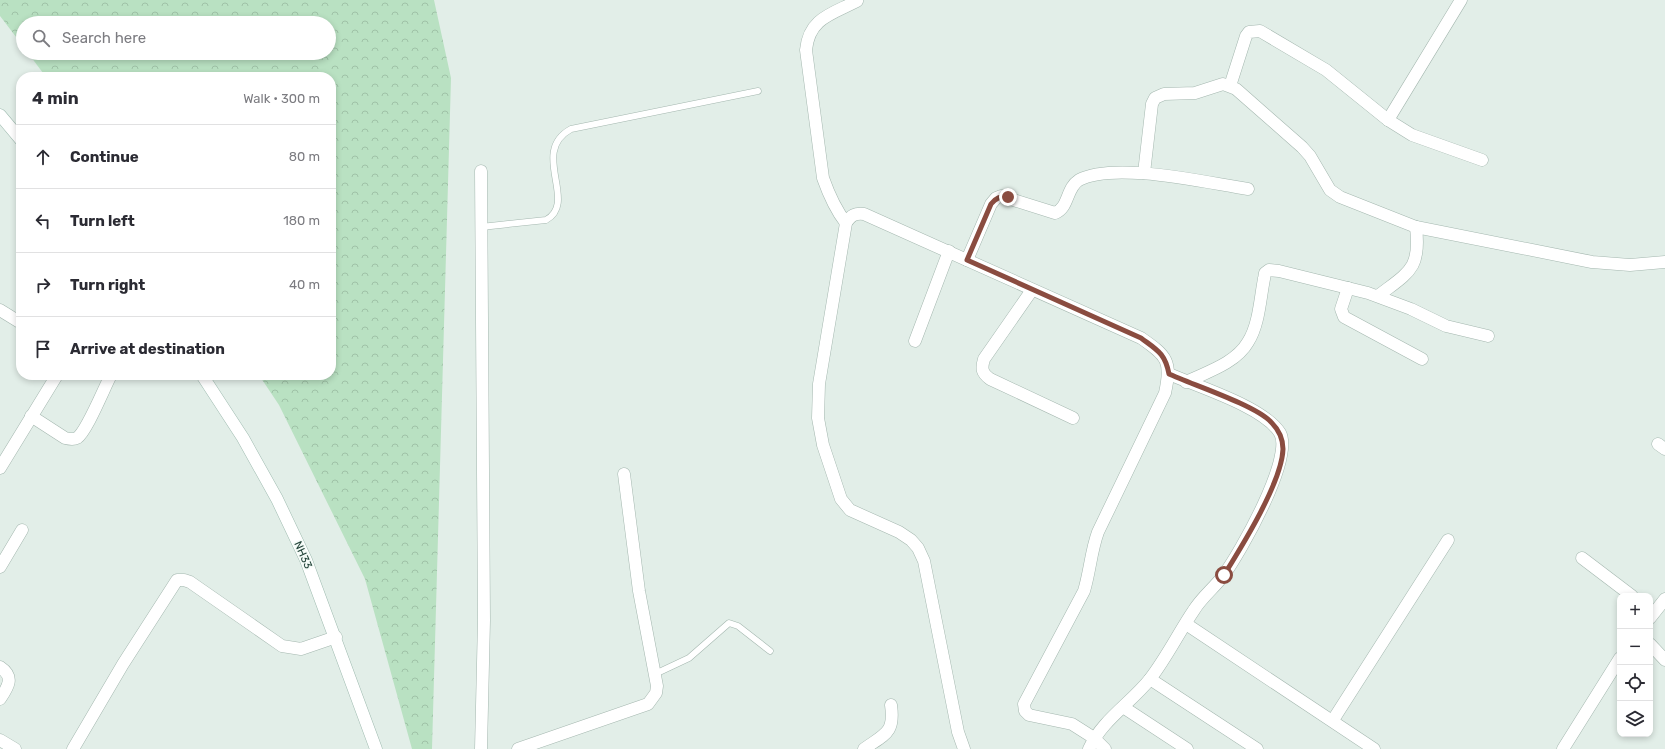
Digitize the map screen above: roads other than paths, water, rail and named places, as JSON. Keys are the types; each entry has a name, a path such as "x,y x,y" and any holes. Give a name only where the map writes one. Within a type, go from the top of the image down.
{"street":[{"path":"1388,120 1461,0"},
{"path":"846,223 837,212 829,196 823,178 806,50 807,38 812,28 819,21 857,1"},
{"path":"1230,86 1246,36 1249,32 1260,31 1326,70 1349,87 1388,120 1412,134 1429,142 1482,160"},
{"path":"1144,173 1155,98 1164,94 1195,94 1218,85 1230,86 1236,89 1302,147 1310,156 1330,190 1340,197 1416,227 1592,262 1630,264 1665,262"},
{"path":"0,115 16,134"},
{"path":"481,171 484,620 481,749"},
{"path":"967,260 991,204 996,198 1001,196 1008,197 1055,214 1060,212 1073,185 1079,180 1110,172 1144,173 1248,189"},
{"path":"964,749 958,732 924,561 918,548 912,540 899,532 850,510 841,499 823,445 818,418 819,384 846,223 850,216 856,214 864,214 1141,338 1160,351 1167,362 1169,374 1165,393 1098,532 1092,548 1089,576 1084,591 1024,704 1025,711 1029,715 1072,724 1091,744 1106,749"},
{"path":"1378,296 1405,275 1413,266 1417,256 1418,244 1416,227"},
{"path":"915,341 949,252"},
{"path":"1186,382 1221,365 1237,355 1248,342 1255,325 1264,279 1269,270 1279,271 1378,296 1446,326 1488,336"},
{"path":"1348,288 1341,309 1344,317 1422,359"},
{"path":"1032,290 984,359 981,368 984,374 990,379 1073,418"},
{"path":"0,310 16,320"},
{"path":"1091,744 1150,679 1200,601 1224,575 1258,515 1280,467 1283,448 1280,434 1271,421 1254,410 1169,374"},
{"path":"0,468 54,380"},
{"path":"31,416 65,438 76,438 84,430 109,380"},
{"name":"NH33","path":"205,380 243,438 277,499 306,560 336,637 376,749"},
{"path":"518,749 648,704 656,693 655,674 639,592 624,474"},
{"path":"0,567 22,530"},
{"path":"1332,720 1448,540"},
{"path":"1582,558 1628,593"},
{"path":"73,749 123,664 177,580 190,582 282,646 301,649 336,637"},
{"path":"1653,612 1665,599"},
{"path":"1186,624 1374,749"},
{"path":"1653,647 1665,660"},
{"path":"1563,749 1617,663"},
{"path":"0,667 8,673 10,679 9,685 0,699"},
{"path":"1150,679 1257,749"},
{"path":"864,749 887,732 893,720 891,705"},
{"path":"1123,707 1187,749"},
{"path":"0,740 15,749"}],"lane":[{"path":"481,227 546,220 553,216 557,208 558,197 553,154 555,143 562,134 571,129 758,91"},
{"path":"655,674 690,658 729,624 738,626 770,651"}]}
